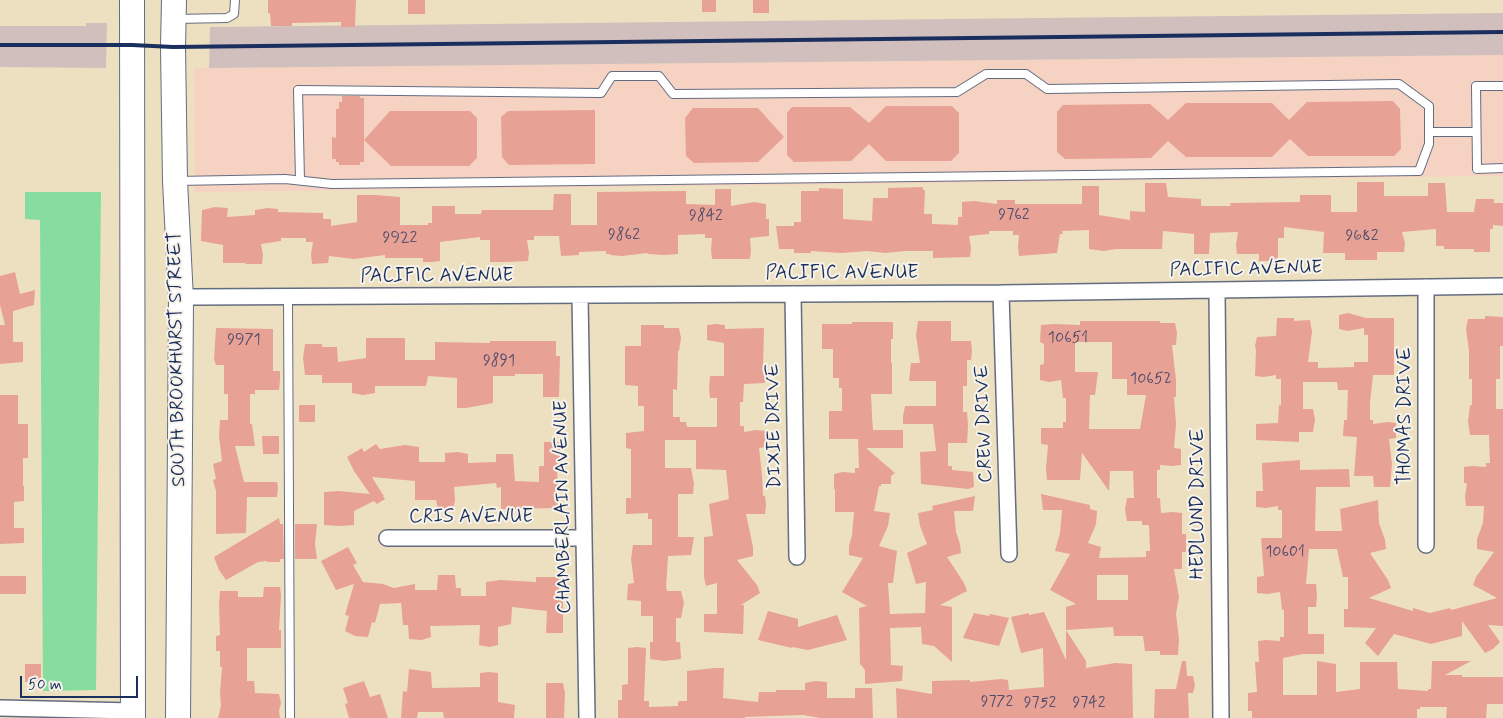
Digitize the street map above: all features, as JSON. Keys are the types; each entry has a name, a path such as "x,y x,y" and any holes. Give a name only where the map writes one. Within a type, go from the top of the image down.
{"main road":[{"path":"132,0 138,716"},
{"name":"SOUTH BROOKHURST STREET","path":"174,10 174,181 181,299 178,718"}],"street":[{"name":"PACIFIC AVENUE","path":"181,299 193,297 288,298 1218,291 1503,286"},
{"name":"THOMAS DRIVE","path":"1426,287 1426,545"},
{"name":"HEDLUND DRIVE","path":"1218,291 1221,718"},
{"name":"CREW DRIVE","path":"1001,293 1009,554"},
{"name":"DIXIE DRIVE","path":"793,294 797,557"},
{"name":"CHAMBERLAIN AVENUE","path":"580,296 587,718"},
{"name":"CRIS AVENUE","path":"387,538 584,538"},
{"path":"0,708 138,716"}],"lane":[{"path":"174,10 227,18 234,14 235,0"},
{"path":"174,181 285,179 342,184 1420,171 1429,144 1429,106 1400,84 1046,89 1026,74 986,74 957,92 673,94 659,76 612,76 601,93 298,90 300,180"},
{"path":"1503,86 1476,86 1477,169 1503,168"},
{"path":"1429,132 1476,132"},
{"path":"288,298 290,718"}],"shaded area":[{"path":"1503,13 1503,55 209,68 210,27"},
{"path":"86,23 107,23 106,68 0,67 0,26 86,26"},
{"path":"1503,55 1503,176 195,192 194,68"}],"green space":[{"path":"25,192 101,192 96,690 43,691 40,220 25,219"}],"building":[{"path":"268,0 356,0 355,27 341,27 341,22 292,23 292,26 271,26"},
{"path":"408,0 425,0 425,14 408,14"},
{"path":"702,0 716,0 716,12 702,12"},
{"path":"753,0 769,0 769,13 753,13"},
{"path":"342,96 360,96 360,98 364,98 364,162 360,162 360,165 339,165 336,159 332,159 332,137 336,138 336,109 339,109 339,102 342,102"},
{"path":"1393,101 1400,109 1401,149 1394,156 1308,156 1290,139 1272,157 1186,157 1168,141 1151,158 1065,159 1057,152 1057,112 1063,105 1150,104 1168,120 1186,103 1272,103 1289,120 1307,102"},
{"path":"886,106 952,106 959,113 959,153 951,161 886,161 869,144 851,161 794,162 787,155 787,113 792,107 850,107 869,123"},
{"path":"693,108 758,108 784,137 758,162 694,163 686,156 685,118"},
{"path":"595,110 595,164 509,165 502,157 501,117 508,111"},
{"path":"390,111 470,111 477,118 477,158 469,166 391,166 364,140"},
{"path":"1357,182 1384,182 1384,196 1428,196 1428,183 1445,183 1447,212 1474,212 1476,199 1494,199 1494,203 1503,203 1503,226 1493,225 1493,229 1490,229 1490,252 1474,252 1474,249 1444,249 1444,246 1436,246 1436,229 1402,232 1405,243 1404,252 1377,252 1377,260 1345,260 1345,253 1323,253 1324,232 1284,227 1284,238 1278,238 1278,258 1276,258 1276,261 1259,261 1259,254 1237,254 1238,232 1210,233 1209,254 1194,254 1194,234 1163,231 1162,249 1116,249 1104,251 1089,249 1089,230 1062,231 1063,234 1060,234 1057,253 1019,256 1019,235 1013,235 1013,231 989,231 989,234 969,236 970,257 933,258 933,251 842,253 811,251 811,253 794,253 794,249 779,249 776,226 794,226 794,222 801,222 801,191 819,191 819,188 843,189 843,219 872,221 873,198 888,198 888,188 923,187 923,190 925,190 924,214 932,214 932,224 958,225 958,217 962,217 962,202 974,201 997,204 997,200 1015,200 1015,204 1082,204 1082,186 1099,186 1099,215 1130,220 1130,211 1145,212 1145,183 1166,183 1168,197 1201,199 1201,206 1231,206 1230,203 1300,202 1300,195 1331,195 1331,212 1357,212"},
{"path":"715,189 731,189 731,206 754,202 766,204 766,219 769,219 769,236 750,238 750,259 712,259 712,238 705,238 705,234 678,235 678,254 647,253 622,256 606,254 606,251 579,252 579,255 561,256 559,236 534,236 534,240 527,240 528,261 506,262 490,262 490,240 480,240 480,237 440,242 440,261 423,262 423,258 385,258 385,255 354,259 329,256 328,263 312,264 313,242 306,242 306,238 281,238 281,241 261,244 262,264 223,263 223,245 201,241 202,210 215,207 228,208 227,217 255,215 255,210 268,208 278,209 278,212 323,213 323,219 331,219 331,226 357,222 357,195 400,197 400,225 428,225 428,223 432,223 432,206 455,206 455,214 481,214 482,210 553,210 554,194 571,194 571,225 597,225 597,192 686,191 686,204 715,205"},
{"path":"15,272 20,294 35,290 34,305 13,311 13,342 23,342 23,362 0,364 0,325 5,325 0,305 0,276"},
{"path":"1348,313 1366,318 1394,318 1394,375 1373,375 1370,403 1370,420 1373,420 1373,424 1396,423 1396,438 1389,439 1392,464 1390,487 1374,487 1373,476 1354,476 1357,437 1343,436 1344,420 1347,420 1348,390 1338,390 1337,382 1303,382 1303,409 1313,409 1315,419 1313,432 1299,432 1299,442 1256,440 1256,424 1278,423 1279,405 1281,405 1281,379 1276,379 1276,375 1255,376 1255,346 1257,337 1276,336 1277,318 1294,318 1294,321 1310,320 1312,332 1308,362 1318,362 1318,368 1354,367 1354,362 1368,362 1368,335 1364,335 1364,328 1348,331 1339,329 1339,315"},
{"path":"1485,316 1503,317 1503,346 1500,346 1500,379 1496,379 1496,409 1503,409 1503,626 1488,625 1500,642 1493,649 1485,653 1462,621 1462,636 1431,644 1394,634 1378,656 1365,643 1376,628 1344,627 1344,609 1348,609 1348,577 1343,577 1337,549 1309,549 1306,584 1316,584 1317,596 1316,607 1308,607 1308,634 1324,634 1324,654 1303,654 1283,658 1283,695 1317,695 1317,661 1336,664 1336,692 1360,689 1360,662 1397,662 1398,689 1428,691 1428,689 1431,689 1432,661 1471,661 1445,675 1503,677 1503,704 1487,704 1486,718 1446,718 1447,707 1420,707 1420,709 1417,709 1417,718 1252,718 1252,711 1248,711 1248,693 1257,692 1255,662 1259,662 1258,641 1280,641 1280,637 1284,637 1284,610 1282,610 1280,592 1257,593 1257,577 1264,576 1261,538 1282,538 1282,510 1278,510 1278,506 1256,507 1256,491 1263,491 1262,463 1300,460 1300,470 1349,469 1350,487 1316,487 1315,531 1342,531 1340,509 1378,500 1379,523 1386,549 1370,553 1388,580 1391,588 1369,598 1413,611 1413,608 1430,613 1450,608 1451,610 1497,598 1473,585 1476,577 1494,552 1477,549 1477,539 1483,523 1484,506 1466,506 1467,483 1464,483 1464,467 1486,467 1486,463 1490,463 1489,435 1470,435 1468,421 1470,405 1472,405 1472,379 1469,379 1469,351 1466,329 1468,319 1485,319"},
{"path":"918,321 951,321 951,341 971,341 971,360 967,360 967,386 963,386 963,412 967,412 968,426 967,443 948,443 948,466 952,466 952,470 973,472 974,487 968,489 921,484 920,452 936,451 933,424 903,424 905,406 936,406 936,381 909,381 911,363 920,363 916,335"},
{"path":"1080,321 1160,321 1160,323 1175,323 1177,333 1176,345 1172,345 1176,380 1174,448 1181,449 1181,465 1160,465 1160,470 1157,470 1157,498 1160,498 1161,513 1182,513 1182,534 1186,534 1186,552 1182,552 1182,569 1174,569 1179,597 1176,614 1179,639 1178,655 1160,655 1160,651 1145,651 1143,636 1114,636 1113,627 1066,630 1066,607 1076,604 1050,590 1070,554 1055,551 1060,533 1062,510 1043,510 1041,494 1090,505 1090,509 1097,511 1096,524 1088,543 1101,547 1099,558 1146,557 1146,551 1150,551 1149,525 1142,525 1142,521 1127,521 1125,509 1127,498 1134,498 1133,471 1110,471 1109,491 1082,453 1080,480 1047,480 1048,445 1041,444 1041,428 1063,428 1063,422 1066,422 1066,398 1063,398 1061,380 1049,382 1040,380 1040,365 1044,364 1044,344 1040,342 1041,325 1080,325","holes":["1075,342 1112,342 1112,379 1127,379 1127,395 1146,395 1140,429 1089,429 1090,395 1095,395 1098,372 1075,372","1097,575 1128,575 1128,600 1097,600"]},
{"path":"852,322 893,322 893,339 891,339 892,394 871,394 873,430 903,430 903,448 866,448 895,473 891,476 891,484 881,484 879,486 874,511 890,513 888,526 879,546 897,551 893,583 888,583 890,614 925,613 926,582 916,584 907,553 927,544 920,526 918,513 933,510 932,506 975,496 973,511 954,511 961,553 947,557 967,591 940,605 952,607 952,662 934,646 922,644 921,627 890,628 891,665 903,666 902,681 865,684 865,670 860,664 859,608 867,606 842,592 863,558 849,555 854,512 835,512 834,474 843,472 855,473 855,468 859,468 858,439 829,439 829,411 842,411 842,388 839,388 839,378 833,378 833,349 822,349 822,324 852,324"},
{"path":"641,325 664,325 664,328 679,328 681,338 678,351 677,390 673,389 673,417 680,417 680,422 686,422 687,427 717,427 717,398 710,398 710,376 724,376 724,343 707,340 707,325 725,325 725,329 764,328 763,367 765,367 765,383 744,384 743,402 740,402 740,426 744,426 744,432 766,431 766,447 759,448 763,496 765,496 766,505 765,514 746,514 753,556 737,560 757,585 760,593 741,605 744,605 743,634 704,632 704,614 717,614 717,583 706,586 704,577 704,537 713,536 709,504 729,499 726,470 696,469 696,440 665,440 665,468 691,468 694,484 693,494 678,494 678,537 694,537 691,555 668,556 666,589 667,591 681,591 684,603 681,618 676,618 676,642 680,642 681,659 664,661 650,659 650,642 653,642 653,616 641,616 641,601 627,600 628,584 634,583 631,559 633,545 652,545 652,519 648,519 648,513 626,514 626,498 631,498 631,449 626,448 626,433 644,431 644,406 638,406 638,386 625,385 625,346 641,346"},
{"path":"216,328 273,329 273,371 280,371 279,390 255,390 255,394 250,394 250,424 252,424 255,446 235,446 244,482 277,482 278,488 277,497 247,497 246,533 216,534 216,491 213,480 216,479 213,464 222,461 219,436 220,420 228,420 228,394 224,394 224,365 216,365 214,359"},
{"path":"366,338 405,338 405,360 435,360 435,342 556,341 556,356 560,356 559,397 543,397 543,374 493,376 493,403 466,408 457,408 457,378 428,376 426,386 375,386 375,393 363,395 352,393 352,383 322,383 322,375 305,375 303,358 305,344 322,344 322,347 337,347 338,362 366,358"},
{"path":"0,395 18,395 18,424 28,424 28,458 23,458 24,501 14,502 14,528 24,528 24,543 0,544"},
{"path":"299,405 315,405 315,422 299,422"},
{"path":"262,436 279,436 279,454 263,454"},
{"path":"544,442 560,442 560,469 557,469 557,508 501,509 501,487 497,488 496,483 454,487 455,500 453,509 438,510 436,500 415,500 415,481 372,477 383,495 385,495 383,496 385,499 377,504 374,501 354,511 354,525 324,525 324,492 339,491 370,494 347,457 362,448 364,452 376,444 380,449 405,445 419,447 419,462 445,462 445,453 458,452 468,454 468,463 496,462 496,454 513,454 515,481 539,482 539,466 544,466"},
{"path":"279,518 280,524 283,524 284,559 280,559 280,562 258,562 226,580 219,570 214,557"},
{"path":"295,524 317,524 315,544 317,559 295,559"},
{"path":"348,547 357,563 353,565 363,582 383,584 394,588 415,584 415,590 437,590 438,575 455,575 456,588 461,588 461,596 486,596 486,582 500,580 536,582 536,577 559,577 559,592 563,592 563,633 546,633 547,611 512,607 511,624 498,627 498,645 489,647 479,645 480,625 430,626 431,637 422,640 409,639 408,625 403,625 401,603 380,604 375,623 372,622 368,637 355,636 345,631 349,616 345,615 354,584 336,590 321,561"},
{"path":"0,576 26,576 26,594 0,594"},
{"path":"264,587 280,587 279,630 281,630 281,648 247,648 247,681 254,681 255,693 279,694 281,703 280,718 218,718 221,706 222,667 220,667 220,651 216,651 216,636 220,635 220,591 238,591 238,597 263,597"},
{"path":"768,611 798,619 798,627 837,615 847,640 808,650 758,640"},
{"path":"1044,612 1066,660 1066,630 1086,661 1086,668 1115,663 1132,664 1133,718 897,718 896,688 932,694 932,681 970,680 970,682 1001,679 1008,680 1009,690 1044,687 1043,648 1021,653 1011,617"},
{"path":"974,613 1009,618 999,646 963,638"},
{"path":"628,648 646,648 644,701 649,701 649,707 678,706 678,702 687,701 687,671 724,668 723,698 758,702 759,692 805,690 805,683 815,681 827,682 827,698 855,698 855,688 872,688 873,718 820,718 803,715 745,718 618,718 618,700 622,700 622,685 628,684"},
{"path":"1182,661 1186,661 1187,676 1193,676 1195,685 1193,693 1188,693 1189,718 1154,718 1155,689 1176,689"},
{"path":"25,664 41,664 41,681 25,682"},
{"path":"409,669 431,672 432,688 480,687 480,673 498,673 498,702 515,705 514,718 444,718 443,712 418,712 417,718 401,718 403,691 407,692"},
{"path":"364,681 370,697 380,694 388,718 349,718 345,704 348,703 343,688"},
{"path":"546,683 563,683 565,693 564,718 546,718"}],"railway":[{"path":"0,45 132,45 173,47 1503,32"}]}
